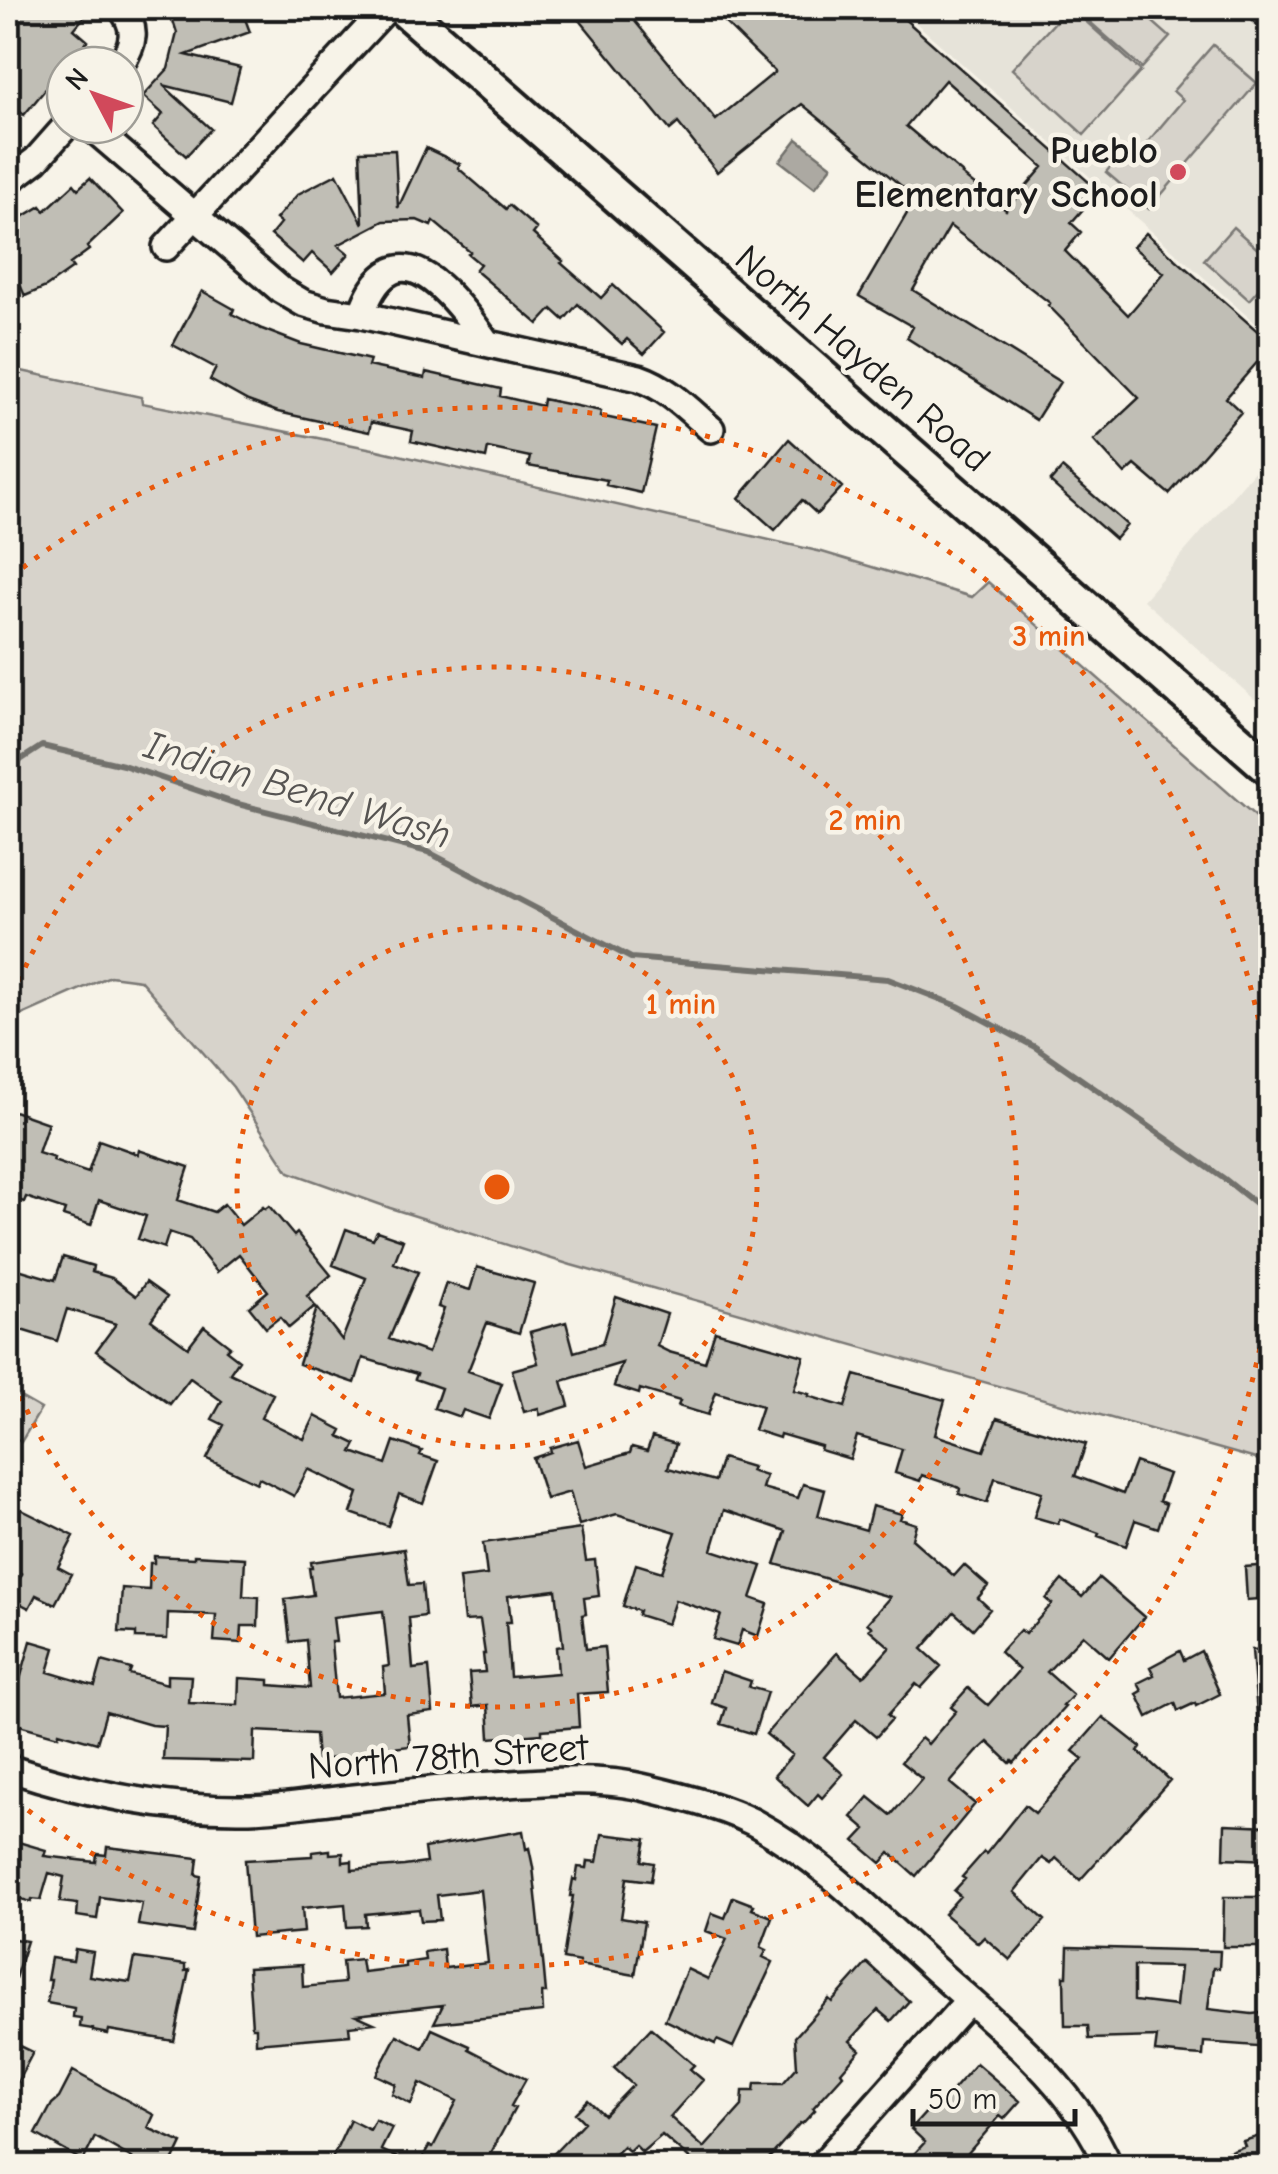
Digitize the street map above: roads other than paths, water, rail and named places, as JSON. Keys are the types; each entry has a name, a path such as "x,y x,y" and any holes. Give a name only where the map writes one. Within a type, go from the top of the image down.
{"main road":[{"name":"North Hayden Road","path":"402,8 1270,769"}],"street":[{"path":"121,8 134,31 132,45"},
{"path":"166,248 387,8"},
{"path":"8,181 49,145"},
{"path":"112,145 281,290 303,302 655,383 710,429"},
{"path":"361,316 372,290 392,270 411,269 430,279 462,308 487,344"},
{"name":"North 78th Street","path":"8,1768 60,1785 202,1808 248,1810 517,1783 605,1781 716,1806 799,1850 968,2000 1057,2084 1082,2114 1109,2166"},
{"path":"822,2166 968,2000"}],"waterway":[{"name":"Indian Bend Wash","path":"8,771 42,746 123,765 234,803 428,852 631,958 888,979 958,1006 1035,1047 1270,1215"}],"place":[{"name":"Pueblo Elementary School","path":"1178,172"}]}
